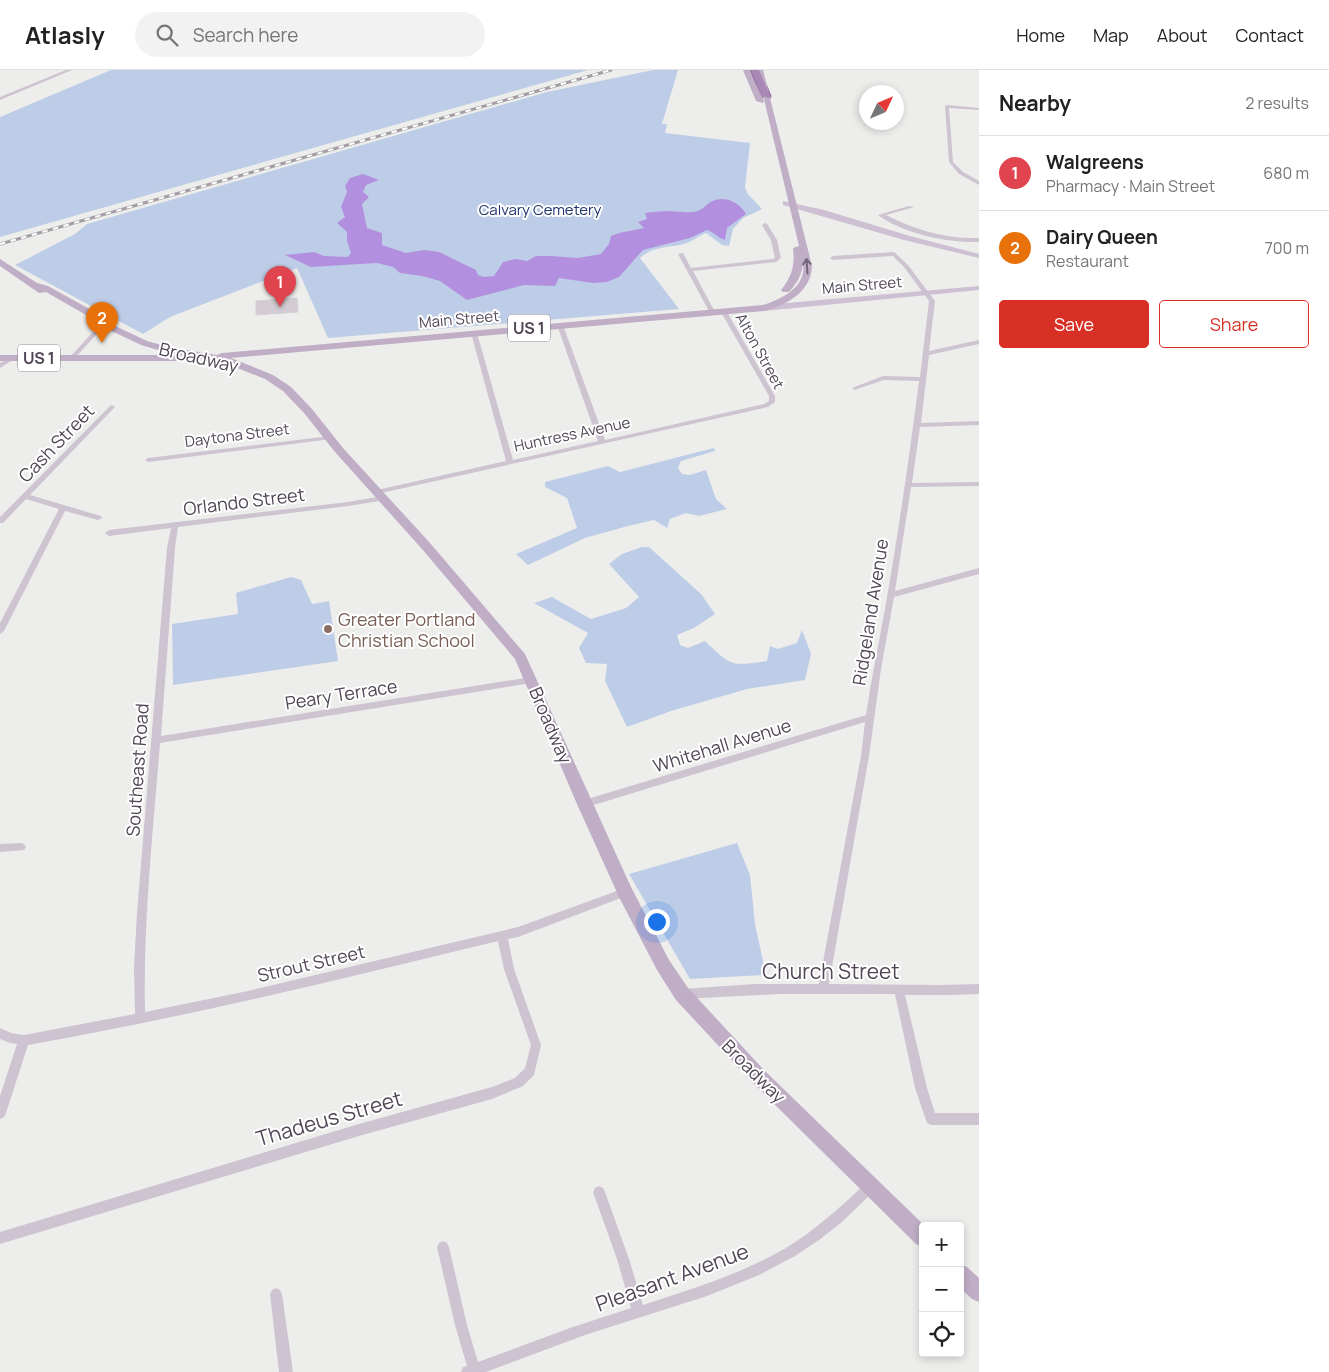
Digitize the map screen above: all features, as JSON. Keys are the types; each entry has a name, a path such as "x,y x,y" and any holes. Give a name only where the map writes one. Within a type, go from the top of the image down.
{"highway":[{"name":"US 1","path":"755,70 766,96"}],"main road":[{"name":"US 1","path":"746,70 761,103 807,261 807,278 790,296 764,308"},
{"path":"760,70 766,96"},
{"name":"US 1","path":"728,311 770,300 783,292 795,280 798,269 798,255 790,202 766,96"},
{"name":"Broadway","path":"0,262 40,289 86,316 91,316 106,325 155,347 211,357 243,366 276,381 287,389 512,644 531,680 584,804 625,892 663,965 682,994 713,1029 870,1187 919,1233"},
{"name":"Main Street","path":"0,358 211,357 764,308"},
{"path":"964,1278 979,1292"}],"street":[{"path":"0,99 70,70"},
{"path":"979,109 947,106 951,162 956,170 979,183"},
{"path":"790,202 907,238 979,256"},
{"path":"911,207 882,215 903,225 936,235 970,241 979,240"},
{"path":"689,270 774,261 778,258 776,245 765,225"},
{"path":"681,254 712,312"},
{"path":"833,258 894,254 928,294"},
{"name":"Main Street","path":"764,308 979,288"},
{"name":"Ridgeland Avenue","path":"823,989 865,756 917,425 932,301 928,294"},
{"name":"Alton Street","path":"728,311 772,396 772,402"},
{"path":"72,358 93,335 106,325"},
{"path":"560,325 602,442"},
{"path":"474,333 510,462"},
{"path":"926,354 979,342"},
{"path":"0,366 12,358"},
{"path":"855,388 883,378 922,379"},
{"name":"Huntress Avenue","path":"380,495 510,462 766,406 772,402"},
{"name":"Cash Street","path":"0,521 112,407"},
{"path":"917,425 979,423"},
{"name":"Daytona Street","path":"148,460 330,438"},
{"path":"907,485 979,484"},
{"name":"Orlando Street","path":"109,533 380,495"},
{"path":"25,496 98,518"},
{"path":"0,632 63,508"},
{"name":"Southeast Road","path":"140,1018 139,968 155,740 171,548 175,525"},
{"path":"891,595 979,571"},
{"name":"Peary Terrace","path":"155,740 531,680"},
{"name":"Whitehall Avenue","path":"584,804 870,718"},
{"path":"0,848 21,847"},
{"name":"Strout Street","path":"0,1033 10,1038 24,1040 248,996 518,932 625,892"},
{"name":"Thadeus Street","path":"0,1238 367,1127 492,1093 520,1082 530,1071 536,1045 509,969 502,936"},
{"name":"Church Street","path":"682,994 719,991 823,989 954,991 979,989"},
{"path":"899,990 921,1088 932,1119 979,1119"},
{"path":"0,1113 24,1040"},
{"name":"Pleasant Avenue","path":"474,1371 566,1335 688,1297 750,1272 780,1258 847,1211 870,1187"},
{"path":"599,1192 639,1312"},
{"path":"443,1247 474,1371"},
{"path":"276,1294 286,1372"}],"green space":[{"path":"111,70 588,70 0,237 0,117"},
{"name":"Calvary Cemetery","path":"653,70 678,70 662,124 667,124 665,133 750,143 745,187 747,193 762,209 743,218 733,229 729,246 722,245 706,233 687,243 650,251 640,258 679,309 328,338 297,268 170,317 143,334 15,265 75,234 87,224 547,92"},
{"path":"714,448 715,451 681,461 678,468 682,474 690,475 706,470 716,499 727,509 699,516 686,513 670,519 667,528 654,520 585,538 528,565 516,554 577,528 567,498 545,487 545,482 608,466 620,472"},
{"path":"642,547 649,547 701,594 715,614 694,628 677,635 680,645 688,648 705,641 721,656 733,663 755,663 767,661 770,646 778,649 797,643 802,630 811,654 805,680 747,689 671,711 627,727 605,681 607,664 586,663 579,648 588,633 534,603 552,597 591,619 626,608 639,597 609,564 622,554"},
{"path":"291,577 301,580 312,604 329,601 338,661 173,685 172,624 238,614 236,593"},
{"path":"737,843 750,875 755,924 766,975 690,979 629,874"}],"shaded area":[{"path":"363,174 379,180 366,185 363,192 369,197 362,204 367,228 382,233 382,245 406,253 424,250 439,252 476,270 478,275 484,277 494,276 503,262 516,259 527,261 536,256 578,258 601,254 609,244 611,236 644,228 638,222 647,219 645,213 665,211 695,212 714,200 725,199 735,202 746,214 727,228 725,240 707,230 690,238 643,250 619,277 607,282 593,283 559,278 555,286 524,285 467,300 440,281 400,273 393,267 377,263 311,267 285,255 314,252 324,256 348,257 351,253 347,241 347,232 337,223 345,217 341,207 347,192 345,186 350,178"}],"building":[{"path":"297,298 298,312 256,315 256,301"}],"railway":[{"path":"0,244 611,70"}],"place":[{"name":"Walgreens","path":"280,307"},
{"name":"Dairy Queen","path":"102,343"},
{"name":"Greater Portland Christian School","path":"328,629"}]}
